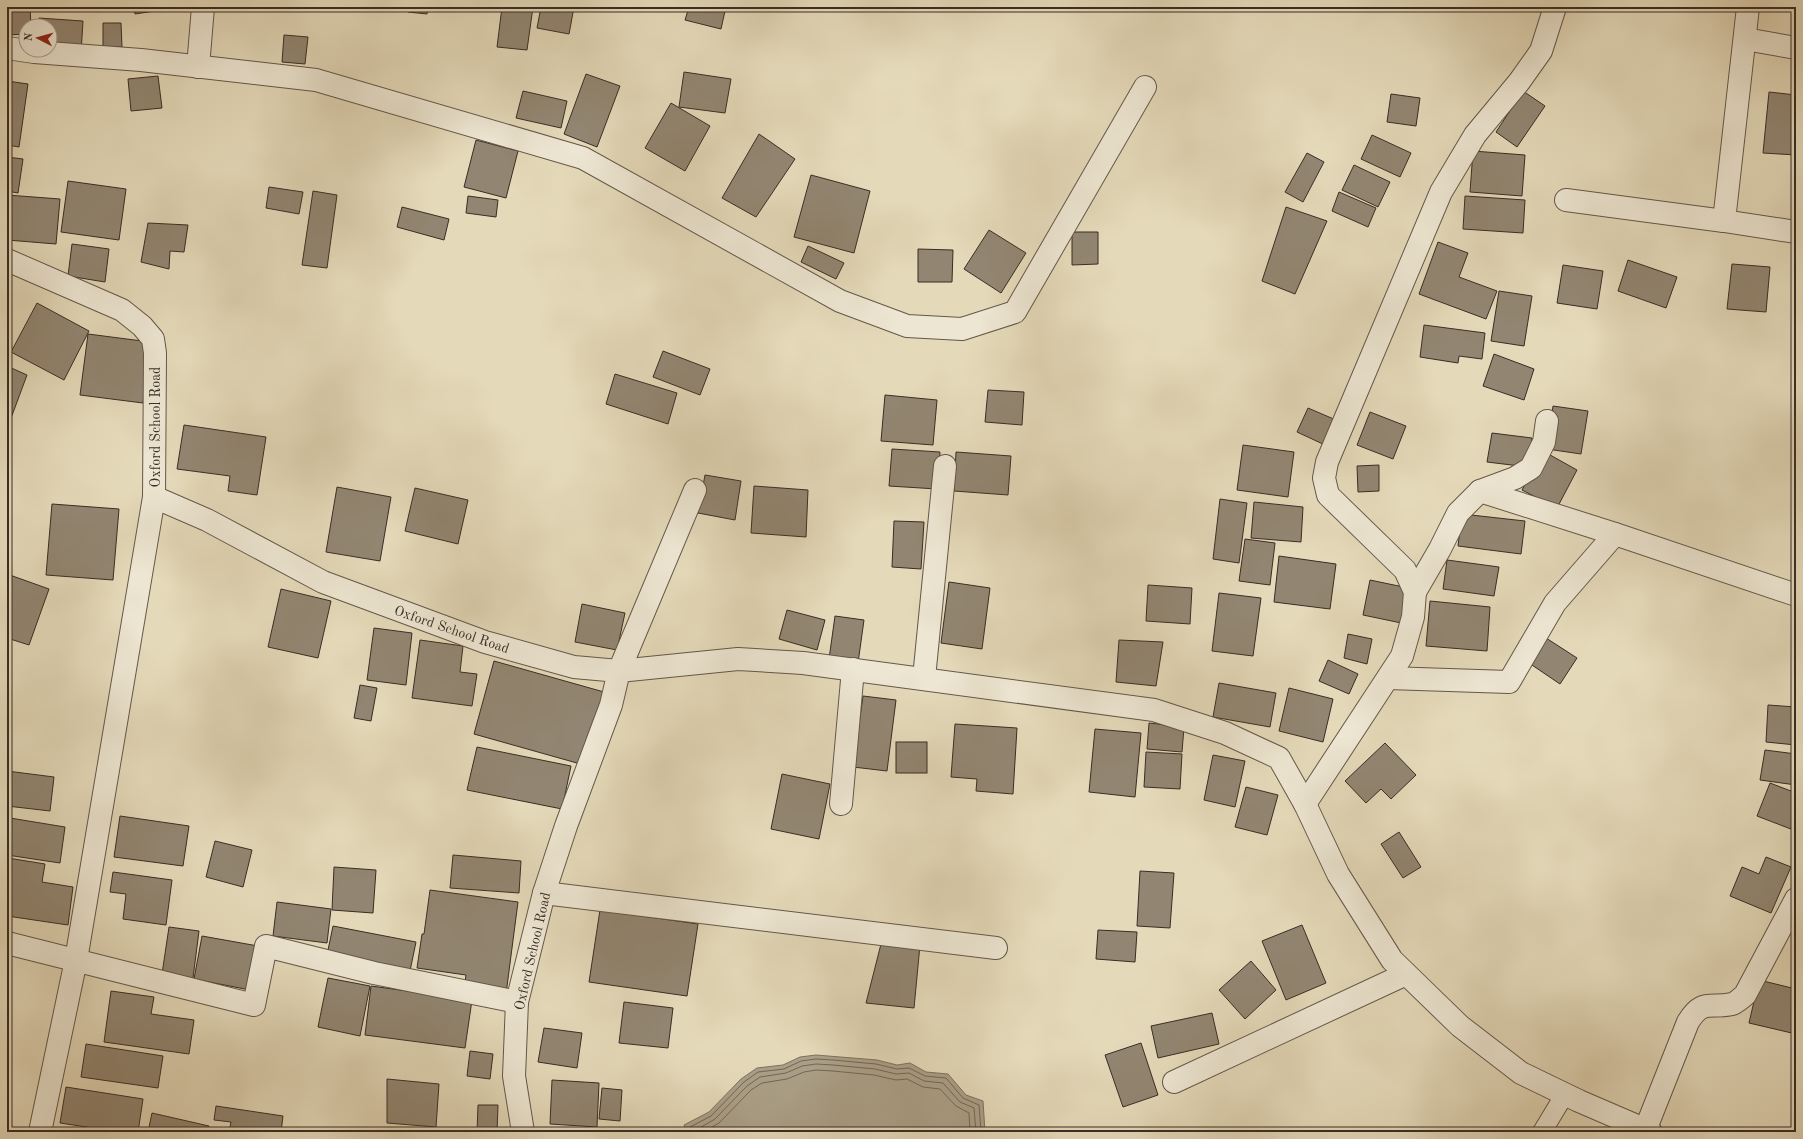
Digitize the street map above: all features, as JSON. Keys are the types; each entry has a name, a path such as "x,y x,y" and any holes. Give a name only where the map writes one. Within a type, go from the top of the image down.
{"street":[{"path":"198,67 203,7"},
{"path":"1305,804 1402,656 1414,617 1415,592 1405,570 1328,495 1324,478 1327,462 1441,192 1475,135 1519,82 1541,51 1555,7"},
{"path":"1724,221 1748,7"},
{"path":"1745,39 1796,48"},
{"path":"7,48 34,52 141,60 316,80 583,158 840,302 908,326 962,329 1015,312 1146,87"},
{"path":"1566,200 1796,232"},
{"name":"Oxford School Road","path":"7,260 122,310 142,326 153,339 155,353 154,497 207,520 323,582 478,640 574,667 619,671 611,705 566,826 544,893 517,1002 514,1076 523,1132"},
{"path":"1415,592 1440,549 1458,513 1480,491 1515,478 1531,468 1544,442 1547,421"},
{"path":"924,678 945,466"},
{"path":"695,490 619,671 738,659 803,663 1154,710 1225,733 1279,758 1305,804 1338,874 1392,960 1460,1026 1521,1073 1565,1094 1649,1130 1688,1022 1695,1011 1704,1006 1733,1004 1745,995 1796,899"},
{"path":"1480,491 1615,534 1796,595"},
{"path":"40,1132 76,960 154,497"},
{"path":"1388,678 1509,682 1556,603 1615,534"},
{"path":"841,804 853,669"},
{"path":"544,893 996,948"},
{"path":"7,943 254,1005 266,946 374,973 517,1002"},
{"path":"1174,1082 1406,974"}],"lane":[{"path":"1542,1132 1565,1094"}],"water":[{"path":"816,1055 877,1060 897,1065 910,1063 926,1072 948,1074 966,1095 983,1101 985,1132 686,1132 684,1125 709,1112 741,1079 757,1068 783,1065 800,1057"}],"building":[{"path":"7,7 30,7 31,18 18,18 18,34 7,35"},
{"path":"107,7 121,7 120,10 107,9"},
{"path":"134,7 181,7 135,14"},
{"path":"409,7 428,7 427,14 408,12"},
{"path":"502,7 533,7 527,50 497,47"},
{"path":"541,7 574,7 569,34 537,28"},
{"path":"689,7 709,7 725,11 721,29 685,20"},
{"path":"58,19 83,21 81,53 58,51"},
{"path":"103,23 121,23 122,47 103,48"},
{"path":"284,35 308,37 305,64 282,62"},
{"path":"684,72 731,79 725,113 679,107"},
{"path":"586,74 620,86 597,147 564,134"},
{"path":"158,76 162,108 131,111 128,79"},
{"path":"7,81 28,84 19,147 7,145"},
{"path":"523,91 567,101 561,128 516,118"},
{"path":"1523,91 1545,106 1517,147 1496,132"},
{"path":"1769,92 1796,95 1796,155 1763,153"},
{"path":"1391,94 1420,98 1416,126 1387,122"},
{"path":"671,103 710,126 685,171 645,148"},
{"path":"759,134 795,159 756,217 722,198"},
{"path":"1372,135 1411,153 1400,177 1361,159"},
{"path":"476,140 518,151 506,198 464,187"},
{"path":"1473,151 1525,155 1522,196 1470,192"},
{"path":"1307,153 1324,162 1303,202 1285,192"},
{"path":"7,157 23,159 18,193 7,191"},
{"path":"1354,165 1390,182 1378,207 1342,190"},
{"path":"811,175 870,191 854,253 794,237"},
{"path":"68,181 126,189 119,240 61,232"},
{"path":"269,187 303,192 299,214 266,208"},
{"path":"313,191 337,195 327,268 302,265"},
{"path":"1339,192 1376,208 1368,227 1332,211"},
{"path":"7,195 60,199 56,244 7,240"},
{"path":"468,196 498,200 496,217 466,213"},
{"path":"1465,196 1525,200 1523,233 1463,229"},
{"path":"402,207 449,219 444,240 397,227"},
{"path":"1286,207 1327,221 1295,294 1262,281"},
{"path":"148,223 188,225 184,252 170,251 169,269 141,262"},
{"path":"989,230 1026,253 1001,293 964,269"},
{"path":"1072,232 1098,232 1098,264 1072,265"},
{"path":"1438,242 1468,253 1459,277 1497,291 1486,319 1419,294"},
{"path":"72,244 109,249 105,282 68,276"},
{"path":"808,246 844,263 836,279 801,262"},
{"path":"918,249 953,250 952,282 918,282"},
{"path":"1628,260 1677,277 1666,308 1618,291"},
{"path":"1732,264 1770,267 1766,312 1727,309"},
{"path":"1563,265 1603,271 1597,309 1557,303"},
{"path":"1499,291 1532,296 1524,346 1491,341"},
{"path":"37,303 89,331 64,380 11,352"},
{"path":"1424,325 1485,333 1482,359 1459,356 1458,363 1420,357"},
{"path":"88,334 150,342 143,403 80,395"},
{"path":"663,351 710,369 700,395 653,377"},
{"path":"1494,354 1534,369 1524,400 1483,386"},
{"path":"7,366 27,375 7,429"},
{"path":"615,374 677,393 668,424 606,404"},
{"path":"988,390 1024,392 1022,425 985,422"},
{"path":"885,395 937,400 933,445 881,441"},
{"path":"1553,406 1588,411 1581,454 1547,449"},
{"path":"1308,408 1336,420 1325,445 1297,432"},
{"path":"1370,412 1406,426 1393,459 1357,445"},
{"path":"184,425 266,437 257,495 228,491 230,476 177,469"},
{"path":"1492,433 1532,438 1528,467 1487,462"},
{"path":"1243,445 1294,452 1288,497 1237,490"},
{"path":"892,449 940,452 937,489 889,486"},
{"path":"1543,451 1577,470 1557,508 1522,490"},
{"path":"956,452 1011,456 1008,495 954,491"},
{"path":"1379,465 1379,491 1358,492 1357,466"},
{"path":"705,475 741,481 735,520 698,513"},
{"path":"754,486 808,490 806,537 751,533"},
{"path":"337,487 391,497 380,561 326,552"},
{"path":"415,488 468,500 458,544 405,531"},
{"path":"1220,499 1247,503 1239,563 1213,559"},
{"path":"1254,502 1303,507 1301,542 1251,538"},
{"path":"52,504 119,509 113,580 46,575"},
{"path":"1462,514 1525,521 1521,554 1458,546"},
{"path":"894,521 924,522 921,569 892,567"},
{"path":"1245,539 1275,543 1270,585 1239,581"},
{"path":"1279,556 1336,564 1330,609 1274,602"},
{"path":"1447,560 1499,567 1494,596 1443,589"},
{"path":"7,574 49,589 29,645 7,638"},
{"path":"1370,580 1413,589 1406,624 1363,615"},
{"path":"949,582 990,588 982,649 941,643"},
{"path":"1148,585 1192,588 1190,624 1146,621"},
{"path":"281,589 331,601 318,658 268,647"},
{"path":"1219,593 1261,598 1253,656 1212,651"},
{"path":"1430,601 1490,607 1487,651 1426,646"},
{"path":"582,604 625,613 617,650 575,642"},
{"path":"787,610 825,620 817,650 779,639"},
{"path":"835,616 864,620 858,663 829,659"},
{"path":"374,628 412,633 406,685 367,680"},
{"path":"1348,634 1372,639 1367,664 1344,658"},
{"path":"1546,638 1577,658 1560,684 1529,663"},
{"path":"420,640 463,646 460,672 477,674 472,706 412,698"},
{"path":"1119,640 1163,642 1156,686 1116,682"},
{"path":"1328,660 1358,674 1349,694 1319,681"},
{"path":"494,661 604,692 584,765 474,734"},
{"path":"1219,683 1276,693 1270,727 1213,717"},
{"path":"360,685 377,688 371,721 354,718"},
{"path":"1289,688 1333,699 1323,742 1279,731"},
{"path":"863,696 896,700 887,771 853,767"},
{"path":"1768,705 1796,707 1796,745 1766,742"},
{"path":"1149,723 1184,727 1182,752 1147,749"},
{"path":"955,724 1017,728 1013,794 976,791 977,779 951,777"},
{"path":"1095,729 1141,733 1135,797 1089,792"},
{"path":"896,742 927,742 927,773 896,773"},
{"path":"1385,743 1416,775 1391,799 1381,789 1366,803 1345,781"},
{"path":"477,747 571,766 562,809 467,790"},
{"path":"1765,750 1796,754 1796,785 1760,780"},
{"path":"1146,752 1182,754 1180,789 1144,787"},
{"path":"1213,755 1245,761 1235,807 1204,800"},
{"path":"7,771 54,777 50,811 7,806"},
{"path":"782,774 830,784 819,839 771,829"},
{"path":"1770,783 1796,793 1796,831 1757,816"},
{"path":"1246,787 1278,795 1267,835 1235,827"},
{"path":"120,816 189,826 183,866 114,857"},
{"path":"10,818 65,827 60,863 7,855 7,840"},
{"path":"1399,832 1421,867 1403,878 1381,844"},
{"path":"215,841 252,850 243,887 206,877"},
{"path":"453,855 521,861 519,893 450,888"},
{"path":"1766,857 1791,867 1771,913 1730,896 1742,867 1759,874"},
{"path":"8,858 45,864 42,882 73,887 68,925 7,916"},
{"path":"334,867 376,870 373,913 332,910"},
{"path":"1140,871 1174,873 1170,928 1137,926"},
{"path":"113,872 172,880 166,925 123,919 126,894 110,892"},
{"path":"430,890 518,902 506,994 464,989 466,975 417,968 422,934 424,934"},
{"path":"277,902 331,909 327,943 273,936"},
{"path":"600,910 698,924 687,996 589,982"},
{"path":"1302,925 1326,983 1286,1000 1262,941"},
{"path":"333,926 416,942 410,971 327,955"},
{"path":"169,927 199,931 193,978 162,974"},
{"path":"1098,930 1137,932 1135,962 1096,959"},
{"path":"202,936 258,946 250,990 194,979"},
{"path":"881,944 920,945 914,1008 866,1003"},
{"path":"1251,961 1276,990 1245,1019 1219,990"},
{"path":"328,978 370,986 360,1036 318,1027"},
{"path":"1759,980 1796,989 1796,1034 1749,1023"},
{"path":"371,986 472,1000 465,1048 365,1035"},
{"path":"111,991 154,997 151,1014 194,1020 189,1054 104,1042"},
{"path":"624,1002 673,1008 668,1048 619,1043"},
{"path":"1212,1013 1219,1044 1158,1058 1151,1026"},
{"path":"544,1028 582,1033 577,1068 538,1062"},
{"path":"1141,1043 1158,1095 1123,1107 1105,1055"},
{"path":"86,1044 163,1056 158,1088 81,1077"},
{"path":"470,1051 493,1054 490,1079 467,1076"},
{"path":"387,1079 439,1084 436,1127 387,1123"},
{"path":"552,1080 599,1083 597,1127 550,1124"},
{"path":"66,1087 143,1099 138,1132 120,1132 60,1123"},
{"path":"602,1088 622,1090 620,1121 599,1119"},
{"path":"478,1105 498,1105 497,1132 477,1132"},
{"path":"216,1106 283,1116 281,1132 229,1132 231,1122 214,1120"},
{"path":"152,1113 209,1126 208,1132 148,1132"},
{"path":"630,1131 630,1132 560,1132"}]}
